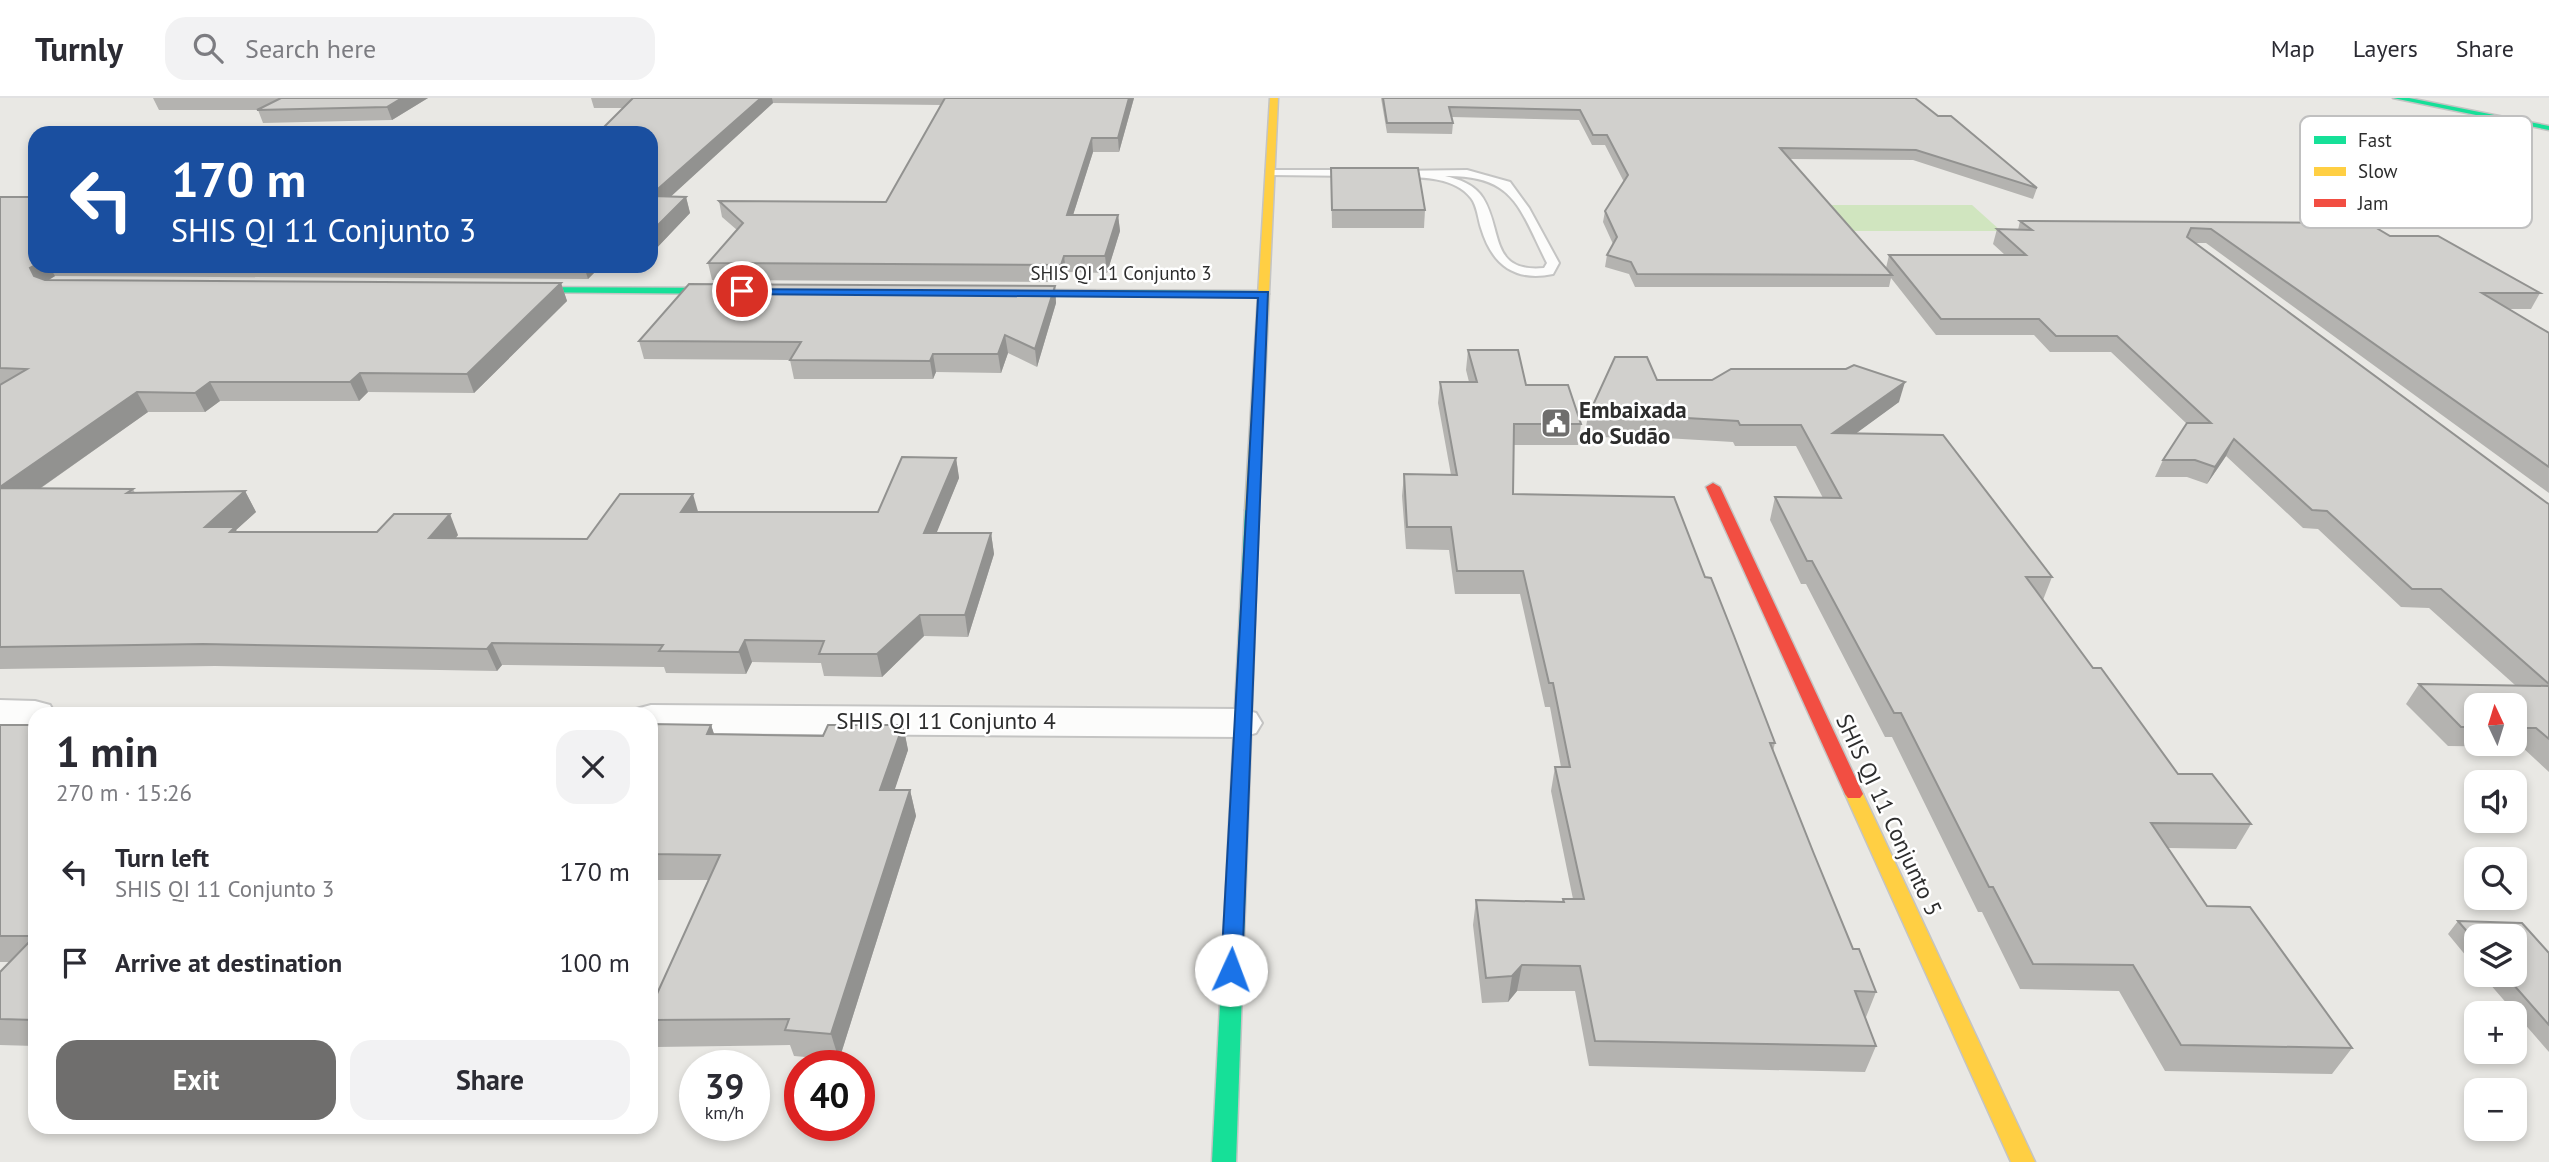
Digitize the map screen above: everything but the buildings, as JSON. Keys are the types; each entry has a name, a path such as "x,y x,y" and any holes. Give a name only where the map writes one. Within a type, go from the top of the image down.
{"street":[{"path":"1224,1162 1241,723 1275,98"},
{"path":"2397,98 2488,116"},
{"path":"499,290 750,291"},
{"name":"SHIS QI 11 Conjunto 3","path":"986,293 1264,295"},
{"name":"SHIS QI 11 Conjunto 5","path":"1713,487 2023,1162"},
{"path":"0,714 28,715"},
{"name":"SHIS QI 11 Conjunto 4","path":"658,719 1241,723"}],"lane":[{"path":"1270,173 1367,174"},
{"path":"1380,174 1420,174 1472,175 1494,179 1509,186 1553,263 1549,271 1536,273 1514,270 1501,262 1478,199 1472,191 1449,179 1420,174"}],"green space":[{"path":"1824,205 1972,205 2001,231 1848,231"}],"traffic: fast":[{"path":"2397,98 2488,116"},
{"path":"2532,125 2549,128"},
{"path":"510,290 737,291"},
{"path":"1003,293 1264,294"},
{"path":"1224,1162 1252,510"}],"traffic: slow":[{"path":"1252,510 1274,98"},
{"path":"1854,794 2023,1162"}],"traffic: jam":[{"path":"1713,487 1854,794"}],"place":[{"name":"Embaixada do Sudão","path":"1556,423"}],"route":[{"path":"742,291 1264,295 1231,970"}]}
